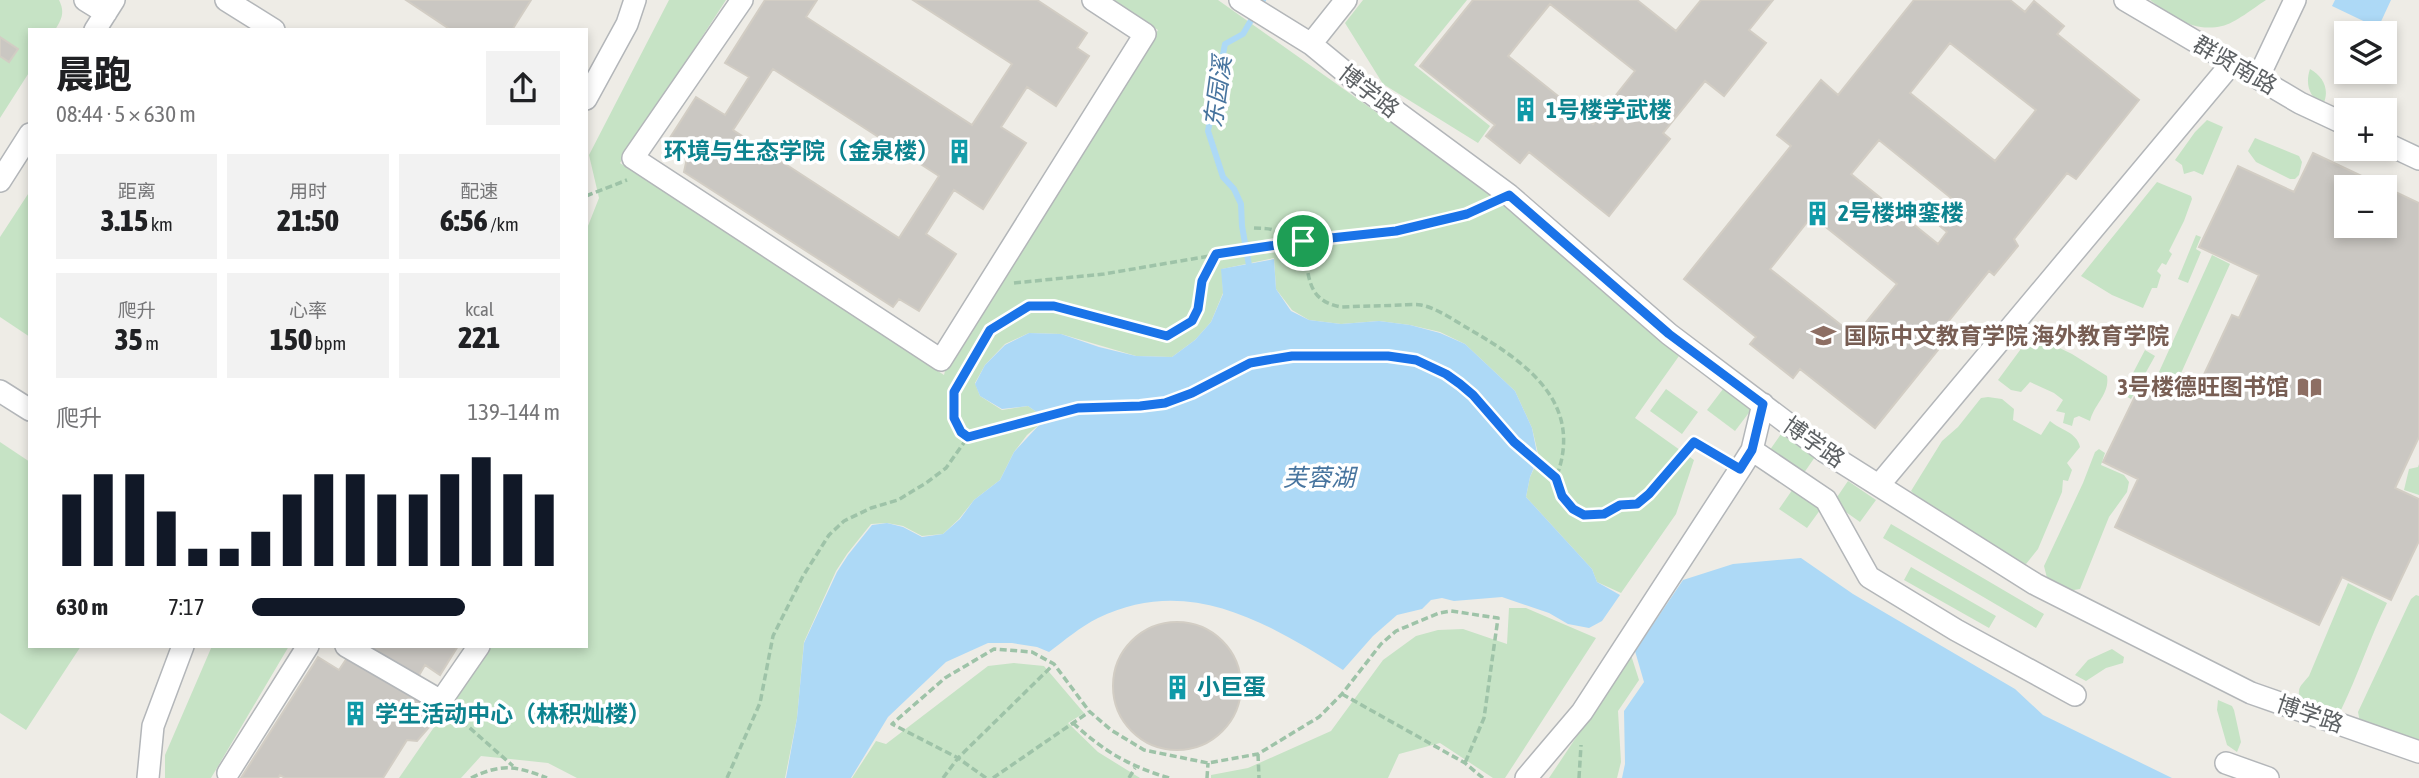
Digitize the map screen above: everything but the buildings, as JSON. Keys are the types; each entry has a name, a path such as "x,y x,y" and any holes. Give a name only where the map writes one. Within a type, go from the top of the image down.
{"street":[{"path":"85,0 105,14"},
{"path":"226,0 271,28"},
{"path":"588,95 627,24 635,0"},
{"path":"737,1 633,158 941,360 1145,34 1093,0"},
{"name":"博学路","path":"1240,0 1311,44 1368,91 1509,195 1669,334 1824,451 2035,584 2251,693 2419,752"},
{"path":"1311,44 1346,0"},
{"name":"群贤南路","path":"2125,0 2300,103 2334,119"},
{"path":"2259,78 2295,0"},
{"path":"1879,485 2232,63"},
{"path":"0,181 28,137"},
{"path":"2397,149 2419,159"},
{"path":"0,391 28,409"},
{"path":"1526,778 1582,712 1740,469 1752,450 1763,404"},
{"path":"1752,450 1826,500 1869,577 1956,630 2075,695"},
{"path":"148,778 153,726 182,648"},
{"path":"228,773 307,648"},
{"path":"349,648 441,701 478,648"},
{"path":"2226,762 2268,778"}],"path":[{"path":"588,195 652,170"},
{"path":"987,286 1104,274 1282,244 1396,231 1467,214 1509,195"},
{"path":"1255,228 1273,229 1280,233 1282,244"},
{"path":"1303,241 1309,284 1317,296 1329,305 1421,305 1477,334 1528,367 1544,383 1559,414 1564,446 1562,463 1556,478"},
{"path":"968,437 961,432 954,418 954,392 990,330 1029,306 1054,306 1167,336 1192,321 1198,309 1202,281 1216,254"},
{"path":"727,778 760,704 773,636 803,576 829,535 844,521 870,508 898,500 926,483 946,468 968,437 1078,408 1165,403 1192,393 1250,363 1292,356 1402,356 1431,366 1473,395 1514,442 1556,478 1562,496 1573,509 1584,515 1604,514 1620,505 1637,504 1694,442 1740,469"},
{"path":"986,778 958,758 892,724 944,678 994,649 1032,652 1054,664 1089,711 1111,730 1144,750 1208,763 1258,754 1319,717 1395,631 1439,613 1451,611 1497,618 1484,718 1465,763"},
{"path":"943,778 958,758 1054,664"},
{"path":"1342,694 1465,763 1483,778"},
{"path":"441,701 513,766 547,778"},
{"path":"993,778 1089,711"},
{"path":"1073,723 1099,746 1135,767 1169,778"},
{"path":"1258,754 1259,778"},
{"path":"1207,778 1208,763"},
{"path":"471,778 490,769 513,766"},
{"path":"1129,778 1135,767"}],"green space":[{"path":"0,0 59,0 62,12 56,28 28,28 28,74 0,118"},
{"path":"669,0 726,0 620,163 944,375 946,367 1158,30 1110,0 1218,0 1510,207 1679,356 1635,418 1694,460 1676,514 1621,593 1597,582 1592,569 1526,497 1530,477 1539,458 1532,428 1515,391 1465,344 1440,332 1410,325 1379,321 1341,324 1309,320 1292,310 1276,289 1274,258 1222,269 1223,293 1211,322 1195,340 1172,357 1136,356 1061,334 1029,333 1005,344 985,365 975,383 980,396 1002,410 1028,406 1038,413 1040,424 1014,452 1000,480 974,500 943,534 922,536 903,526 871,524 847,554 836,571 804,642 797,718 785,778 577,778 548,763 481,756 461,778 399,778 489,648 588,648 588,226 599,198 589,155"},
{"path":"1363,0 1467,0 1414,65 1490,126 1478,143 1383,84 1345,23"},
{"path":"2150,0 2266,0 2232,22 2212,28 2183,22"},
{"path":"2310,69 2319,76 2326,89 2323,105 2309,90"},
{"path":"2207,120 2223,127 2203,175 2194,171 2184,174 2182,165 2175,160"},
{"path":"2255,138 2299,156 2302,162 2299,175 2290,179 2256,162 2248,151"},
{"path":"2157,182 2191,196 2192,199 2169,251 2172,254 2166,265 2162,263 2157,271 2161,275 2157,288 2152,288 2143,308 2112,295 2081,276"},
{"path":"28,194 28,336 0,317 0,237"},
{"path":"2196,235 2201,237 2196,249 2201,252 2188,283 2178,279"},
{"path":"2212,255 2230,264 2178,380 2159,372"},
{"path":"2035,336 2072,354 2107,376 2104,394 2090,421 2079,416 2074,418 2072,426 2063,423 2065,413 2056,411 2063,400 2054,393 2030,382 2021,392 2011,390 1998,380 2026,342"},
{"path":"2145,350 2155,356 2131,399 2122,394"},
{"path":"1666,389 1698,412 1682,434 1650,411"},
{"path":"1723,389 1751,410 1735,431 1707,410"},
{"path":"1981,398 2002,399 2014,409 2013,420 2041,435 2050,421 2072,435 2080,447 2067,463 2072,470 2068,481 2063,480 2062,492 2038,549 2026,564 2017,562 1923,502 1911,491 1942,441 1958,427"},
{"path":"1781,434 1815,457 1799,480 1765,457"},
{"path":"0,442 28,461 28,648 80,648 26,730 0,713"},
{"path":"2099,449 2105,453 2101,465 2124,475 2129,482 2127,492 2109,517 2080,589 2068,591 2047,578 2044,566 2095,452"},
{"path":"2419,464 2419,495 2404,490 2409,469 2418,467"},
{"path":"1848,481 1876,500 1860,522 1833,503"},
{"path":"1795,486 1823,506 1807,528 1779,509"},
{"path":"1891,524 2044,614 2036,628 1883,538"},
{"path":"1911,567 1996,616 1989,628 1904,580"},
{"path":"2348,583 2387,603 2341,710 2322,710 2303,701 2299,697 2299,689 2309,676"},
{"path":"2419,596 2419,743 2360,722 2358,712 2411,599"},
{"path":"1509,608 1526,608 1596,638 1505,778 1493,778 1440,743 1399,754 1388,778 1211,778 1211,775 1248,768 1331,731 1383,660 1416,636 1438,630 1463,629 1507,644"},
{"path":"211,648 288,648 211,778 165,778 165,755"},
{"path":"2112,649 2124,657 2123,663 2106,668 2086,681 2075,675 2088,660"},
{"path":"1631,655 1639,680 1618,711 1621,762 1617,778 1549,778"},
{"path":"1014,663 1044,666 1084,713 1068,723 1098,752 1140,778 852,778 876,741 886,744 988,666"},
{"path":"2218,700 2232,706 2234,710 2241,742 2237,752 2227,745 2217,710"}],"water":[{"path":"2335,0 2391,0 2381,21 2363,21 2332,6"},
{"name":"芙蓉湖","path":"1274,259 1276,289 1291,311 1309,320 1341,324 1379,321 1440,333 1465,344 1515,391 1532,428 1538,458 1526,497 1592,569 1597,582 1620,595 1602,621 1589,628 1568,624 1549,613 1502,597 1431,600 1422,609 1397,615 1373,636 1343,670 1285,635 1226,610 1195,602 1164,601 1131,606 1098,618 1049,652 1012,643 988,643 946,662 888,717 851,778 786,778 797,718 804,643 837,572 848,555 872,525 887,523 903,527 922,537 943,534 960,519 974,500 1000,480 1014,452 1040,424 1038,413 1028,406 1002,409 980,396 975,384 985,365 1005,345 1029,333 1061,334 1136,356 1172,357 1195,340 1211,322 1223,294 1221,269"},
{"path":"1801,558 1853,594 2015,689 2043,715 2172,778 1622,778 1625,764 1624,711 1644,682 1635,651 1683,580 1733,564"}],"waterway":[{"name":"东园溪","path":"1250,271 1241,204 1234,189 1223,177 1208,131 1225,44 1243,34 1263,0"}],"place":[{"name":"1号楼学武楼","path":"1526,110"},
{"name":"环境与生态学院（金泉楼）","path":"960,151"},
{"name":"2号楼坤銮楼","path":"1818,213"},
{"name":"国际中文教育学院 海外教育学院","path":"1824,336"},
{"name":"3号楼德旺图书馆","path":"2309,387"},
{"name":"小巨蛋","path":"1177,687"},
{"name":"学生活动中心（林积灿楼）","path":"355,714"}],"route":[{"path":"1509,195 1669,334 1763,404 1752,450 1740,469 1694,442 1637,504 1620,505 1604,514 1584,515 1573,509 1562,496 1556,478 1514,442 1473,395 1446,374 1402,356 1292,356 1267,360 1250,363 1192,393 1165,403 1078,408 968,437 961,432 954,418 954,392 990,330 1029,306 1054,306 1167,336 1192,321 1198,309 1202,281 1216,254 1303,241 1396,231 1467,214 1509,195"}]}
